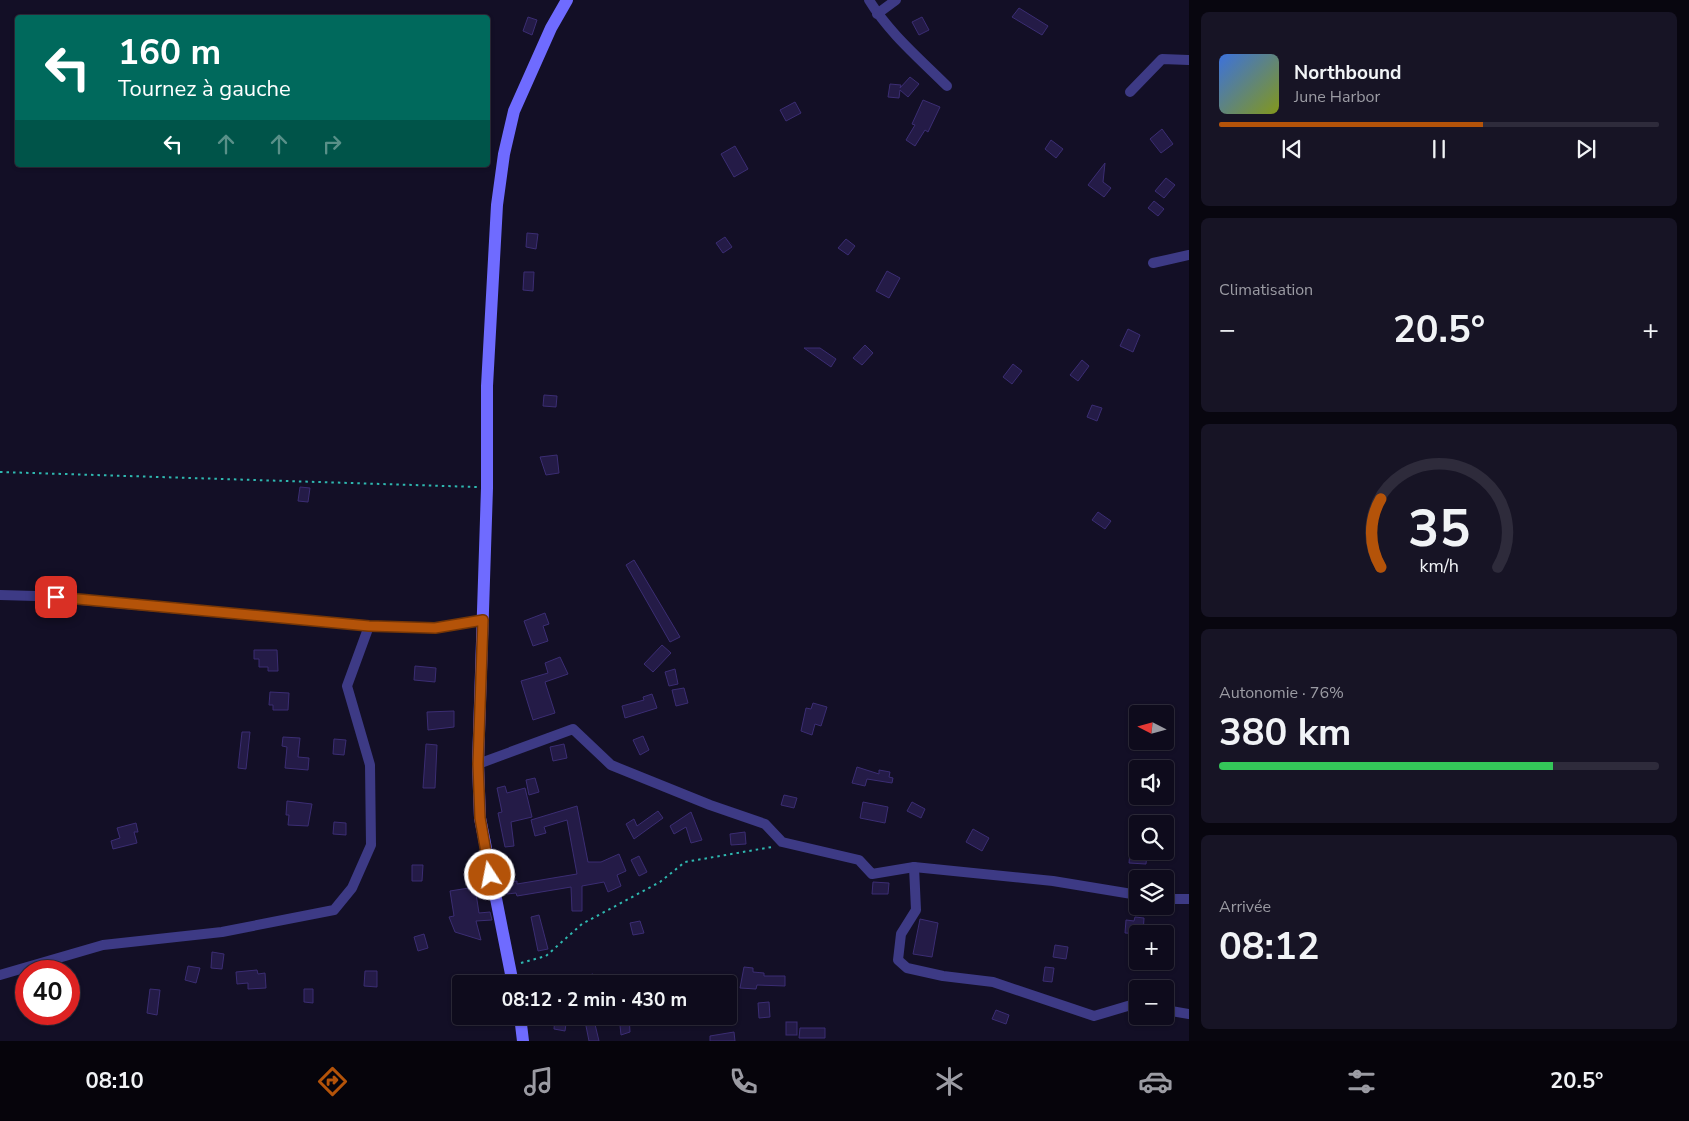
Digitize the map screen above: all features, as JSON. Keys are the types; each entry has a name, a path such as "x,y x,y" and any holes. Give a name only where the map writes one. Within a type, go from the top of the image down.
{"street":[{"path":"511,975 480,818 478,764 491,291 504,154 514,111 551,28 567,0"},
{"path":"869,0 877,14 947,86"},
{"path":"877,14 896,0"},
{"path":"1130,92 1162,59 1189,60"},
{"path":"1153,263 1189,255"},
{"path":"0,595 36,596 369,626 435,628 483,620"},
{"path":"0,975 103,945 222,932 334,910 352,888 371,845 370,765 347,686 369,626"},
{"path":"478,764 573,729 611,766 710,805 765,824 782,842 859,860 872,874 914,867 1053,881 1129,894"},
{"path":"914,867 916,910 901,934 898,960 907,968 943,976 993,982 1094,1016 1129,1005"},
{"path":"1174,899 1189,899"},
{"path":"1174,1012 1189,1014"},
{"path":"521,1025 523,1041"}],"path":[{"path":"0,472 487,488"},
{"path":"509,966 546,956 582,924 660,882 685,862 789,844"}],"building":[{"path":"1019,8 1048,26 1042,35 1012,17"},
{"path":"528,17 537,20 532,35 523,31"},
{"path":"922,17 929,30 919,35 912,22"},
{"path":"910,77 919,84 908,97 900,90 899,98 888,97 890,84 901,85 900,88"},
{"path":"923,100 940,107 928,132 925,130 915,146 906,140 915,125 912,124"},
{"path":"795,102 801,113 786,121 780,110"},
{"path":"1162,129 1173,144 1161,153 1150,139"},
{"path":"1051,140 1063,149 1056,158 1045,149"},
{"path":"735,146 748,169 734,177 721,154"},
{"path":"1105,163 1103,182 1111,188 1104,197 1088,185"},
{"path":"1166,178 1175,185 1164,198 1155,191"},
{"path":"1154,201 1164,209 1158,216 1148,208"},
{"path":"527,233 538,234 536,249 526,247"},
{"path":"725,237 732,247 723,253 716,243"},
{"path":"846,239 855,246 848,255 838,248"},
{"path":"887,271 900,278 889,298 876,291"},
{"path":"524,272 534,272 533,291 523,290"},
{"path":"1128,329 1140,335 1133,352 1120,346"},
{"path":"865,345 873,353 862,365 853,358"},
{"path":"804,348 820,348 836,359 831,367"},
{"path":"1082,360 1089,366 1078,381 1070,375"},
{"path":"1013,364 1022,371 1012,384 1003,377"},
{"path":"544,395 557,396 556,407 543,406"},
{"path":"1092,405 1102,408 1097,421 1087,417"},
{"path":"557,455 559,473 546,475 540,457"},
{"path":"300,487 310,488 308,502 298,501"},
{"path":"1098,512 1111,521 1105,529 1092,520"},
{"path":"634,560 680,637 670,642 626,565"},
{"path":"545,613 549,624 543,626 548,641 533,646 524,621"},
{"path":"662,645 671,653 653,672 644,664"},
{"path":"254,650 277,650 278,671 268,671 268,667 259,667 259,659 254,659"},
{"path":"560,657 568,674 545,682 555,713 533,720 521,681 548,673 545,663"},
{"path":"415,666 436,668 435,682 414,680"},
{"path":"675,669 678,684 669,686 665,672"},
{"path":"684,688 688,703 676,706 672,690"},
{"path":"270,692 289,693 288,710 273,710 273,705 269,705"},
{"path":"652,694 657,708 625,718 622,706 644,700 643,697"},
{"path":"813,703 827,707 821,726 815,724 812,735 801,731 806,708 811,709"},
{"path":"454,711 454,727 428,730 427,712"},
{"path":"242,732 250,732 246,769 238,768"},
{"path":"643,736 649,750 640,755 633,740"},
{"path":"283,737 300,738 298,757 309,758 308,770 285,768 287,747 282,746"},
{"path":"334,739 346,740 344,755 333,754"},
{"path":"426,744 437,745 435,788 423,788"},
{"path":"564,744 567,758 553,761 550,747"},
{"path":"857,767 879,774 879,770 890,772 889,777 893,778 892,783 867,779 865,786 852,783"},
{"path":"535,778 539,792 529,795 526,780"},
{"path":"505,786 507,793 525,788 532,817 511,822 514,846 505,847 498,813 502,812 497,788"},
{"path":"784,795 797,798 794,808 781,805"},
{"path":"287,801 312,804 308,826 288,825 289,815 286,815"},
{"path":"863,802 888,807 885,823 860,818"},
{"path":"912,802 925,809 921,818 907,811"},
{"path":"577,806 588,862 601,862 619,854 626,871 617,875 621,886 608,892 604,882 582,886 582,911 572,911 571,887 517,896 516,893 507,894 506,883 517,881 517,884 577,874 567,820 544,827 546,833 535,836 531,820"},
{"path":"658,811 663,818 634,839 626,824 634,819 637,826"},
{"path":"691,812 702,840 691,843 686,827 674,834 670,826"},
{"path":"334,822 346,823 346,835 333,834"},
{"path":"136,823 138,832 134,832 137,843 113,849 111,841 120,838 117,828"},
{"path":"973,829 989,838 982,851 966,842"},
{"path":"745,832 746,844 731,845 730,834"},
{"path":"639,856 647,872 639,876 631,860"},
{"path":"1129,860 1146,860 1146,864 1129,863"},
{"path":"412,865 423,865 422,881 412,881"},
{"path":"873,882 889,883 888,894 872,894"},
{"path":"475,887 479,913 490,912 492,920 476,921 481,940 455,932 449,917 454,916 450,891"},
{"path":"539,915 548,949 538,951 531,917"},
{"path":"1135,917 1144,918 1144,925 1129,925 1129,933 1125,933 1126,920 1134,921"},
{"path":"920,919 938,923 932,957 913,954"},
{"path":"640,921 644,933 633,935 630,923"},
{"path":"424,934 428,948 418,951 414,937"},
{"path":"1055,945 1068,947 1066,959 1053,957"},
{"path":"212,952 224,954 222,969 211,968"},
{"path":"188,966 200,968 196,983 185,980"},
{"path":"744,967 753,968 753,972 764,973 764,976 785,976 785,986 757,985 756,989 740,988"},
{"path":"1045,967 1054,968 1052,982 1043,981"},
{"path":"257,970 258,974 265,973 266,988 248,989 248,983 237,984 236,972"},
{"path":"365,971 377,971 377,987 364,986"},
{"path":"150,989 160,990 157,1015 147,1013"},
{"path":"304,989 313,989 313,1003 304,1002"},
{"path":"769,1002 770,1017 759,1018 758,1003"},
{"path":"996,1010 1009,1015 1006,1024 992,1019"},
{"path":"786,1022 797,1022 797,1035 786,1035"},
{"path":"554,1025 566,1025 565,1031 554,1029"},
{"path":"586,1025 595,1025 599,1041 589,1041"},
{"path":"620,1025 630,1025 630,1032 621,1035"},
{"path":"800,1028 825,1028 825,1038 799,1038"},
{"path":"734,1032 735,1041 710,1041 710,1036"}],"route":[{"path":"56,597 369,626 435,628 483,620 478,764 480,818 490,875"}]}
